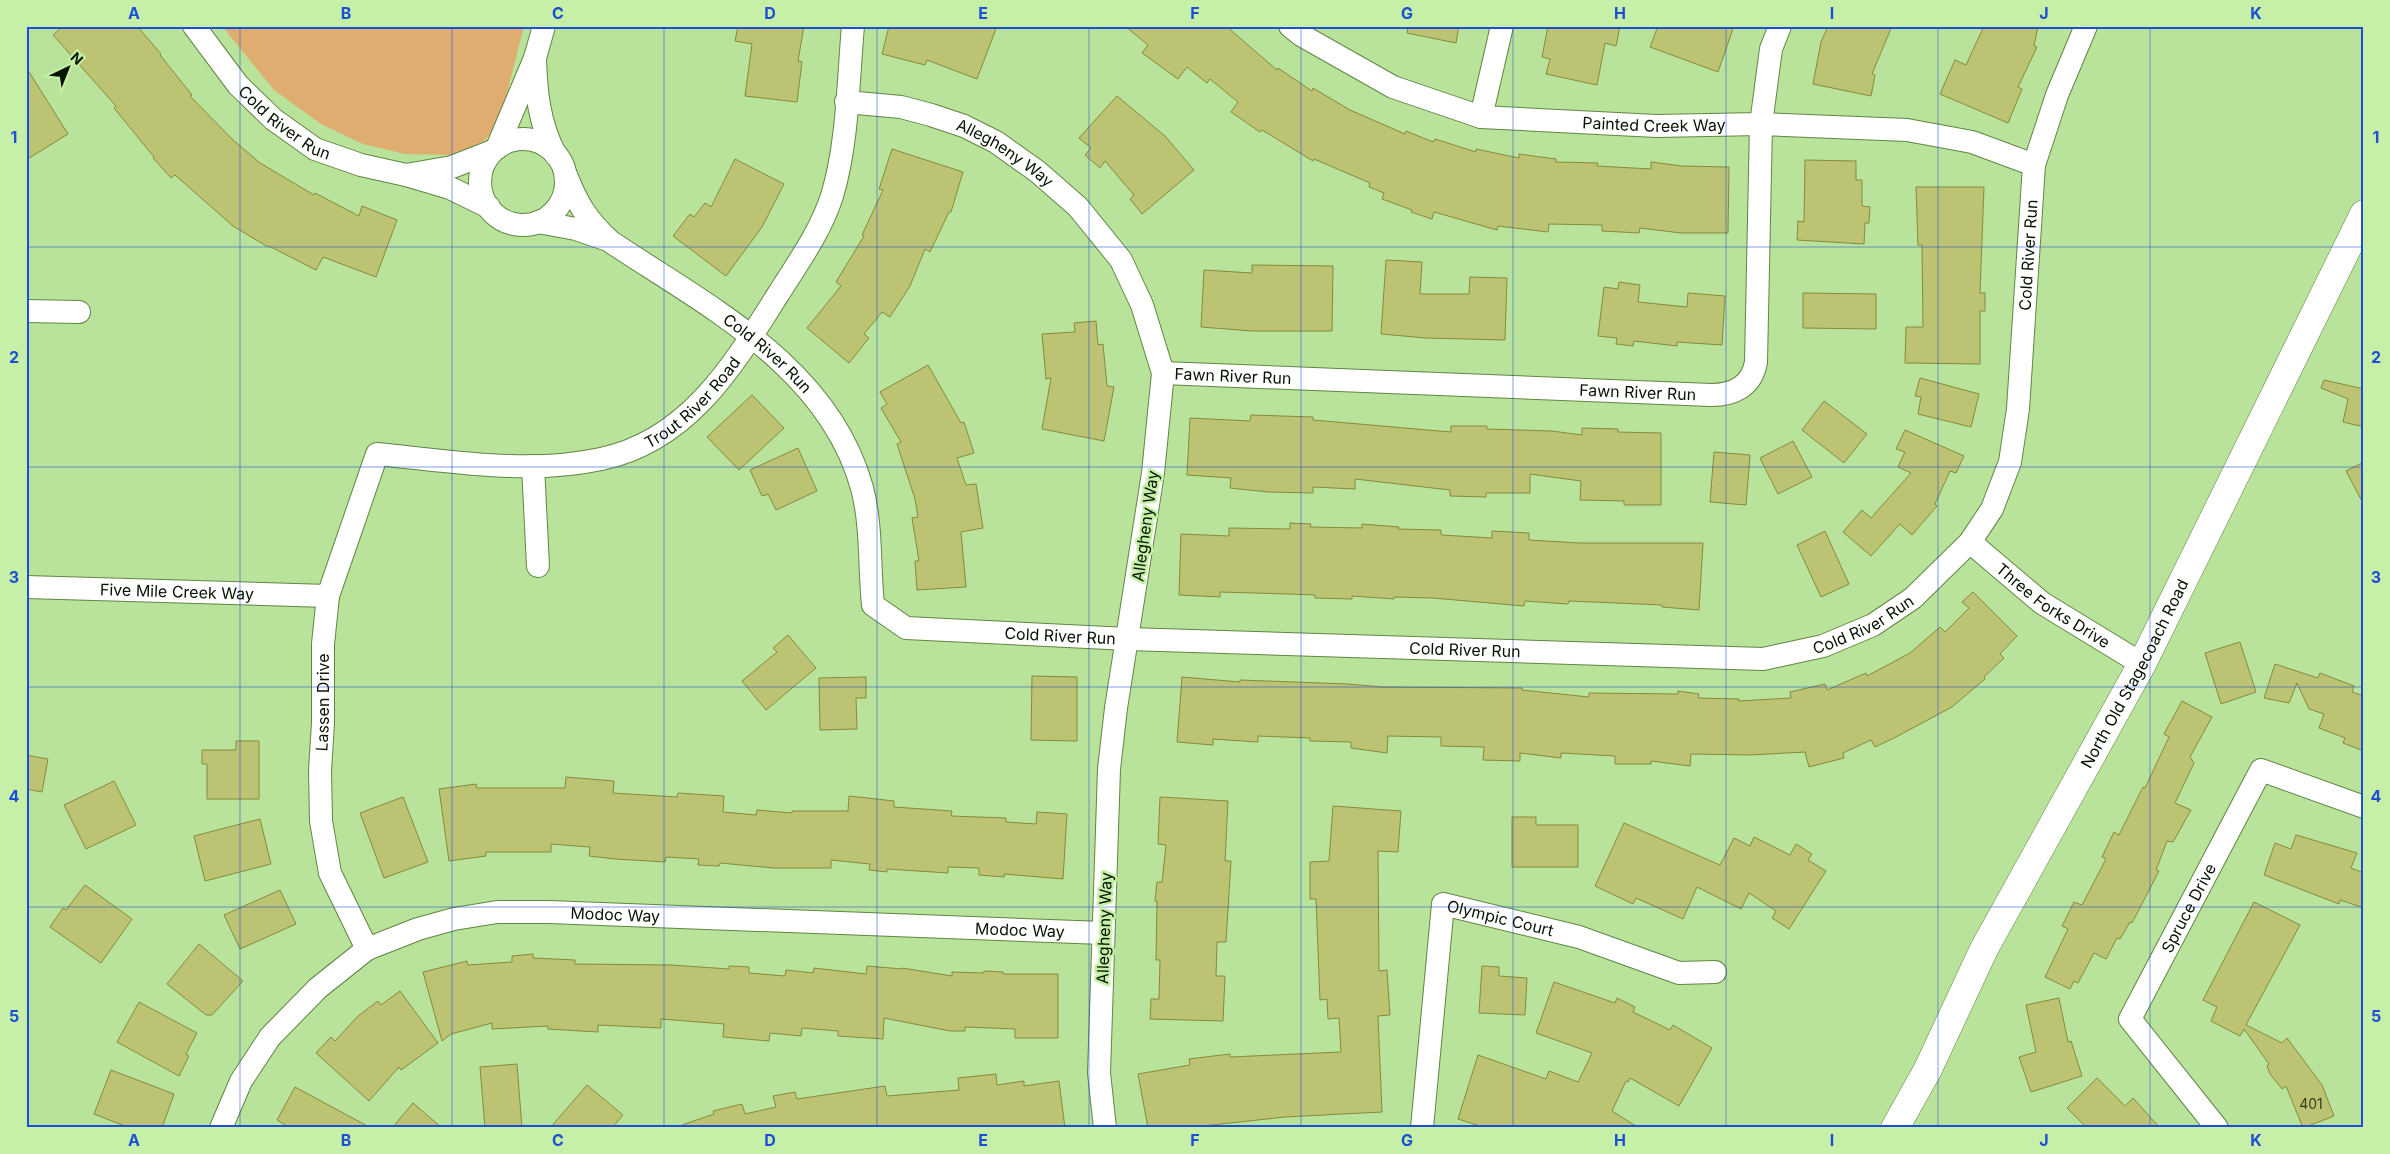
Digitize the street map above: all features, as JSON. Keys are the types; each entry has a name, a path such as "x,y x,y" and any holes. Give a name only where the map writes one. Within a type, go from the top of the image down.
{"street":[{"name":"Cold River Run","path":"194,26 238,85 273,119 315,149 361,165 406,175 450,188 488,207"},
{"path":"536,58 536,94 539,110 545,133 555,154 562,163 566,175 565,192 562,202 547,218 538,222 517,224 507,221 488,207 480,179 482,168 495,150 536,58 544,26"},
{"name":"Trout River Road","path":"377,454 558,467 603,459 649,443 682,420 703,401 731,368 823,221 840,163 853,26"},
{"name":"Painted Creek Way","path":"1290,26 1301,35 1393,87 1481,117 1656,126 1761,124 1907,130 1972,142 2034,165"},
{"path":"1481,117 1502,26"},
{"name":"Fawn River Run","path":"1163,374 1711,395 1732,392 1740,388 1752,376 1756,362 1761,124 1771,49 1780,26"},
{"name":"Cold River Run","path":"566,175 578,204 586,217 610,242 752,337 792,372 828,415 847,449 862,488 869,527 873,605 906,628 1128,639 1764,660 1824,646 1873,624 1913,598 1970,542 1992,509 2010,462 2018,409 2034,165 2057,95 2086,26"},
{"name":"Allegheny Way","path":"846,102 901,107 964,126 996,142 1038,172 1078,207 1121,260 1142,305 1163,374 1153,473 1116,708 1110,769 1099,1073 1105,1128"},
{"path":"495,150 510,141 530,140 540,142 555,154"},
{"name":"Cold River Run","path":"406,175 452,167 495,150"},
{"name":"North Old Stagecoach Road","path":"1895,1128 1928,1068 1984,949 2142,664 2364,214"},
{"name":"Cold River Run","path":"538,222 581,231 610,242"},
{"path":"26,311 79,312"},
{"name":"Lassen Drive","path":"367,950 330,873 321,821 323,644 328,596 377,454"},
{"path":"533,466 538,566"},
{"name":"Three Forks Drive","path":"1970,542 2042,603 2142,664"},
{"name":"Five Mile Creek Way","path":"26,587 328,596"},
{"name":"Spruce Drive","path":"2217,1128 2130,1019 2261,770 2364,807"},
{"name":"Olympic Court","path":"1422,1128 1443,904 1579,937 1679,973 1715,972"},
{"name":"Modoc Way","path":"221,1128 241,1081 270,1036 318,988 367,950 418,930 454,919 497,912 549,912 1104,932"}],"shaded area":[{"path":"222,26 524,26 499,124 484,141 454,155 405,154 363,144 321,124 274,90"}],"building":[{"path":"63,26 137,26 192,95 190,96 232,139 260,163 314,195 315,193 359,216 362,206 397,220 376,277 323,257 316,270 268,247 233,226 175,175 171,178 114,108 116,106 53,35"},
{"path":"738,26 804,26 798,61 802,62 797,102 745,96 752,44 735,41"},
{"path":"889,26 997,26 977,79 927,60 925,65 882,54"},
{"path":"1125,26 1226,26 1277,70 1278,68 1312,91 1313,88 1350,110 1405,134 1406,131 1433,142 1435,139 1476,152 1476,149 1519,158 1519,154 1556,159 1556,162 1598,163 1597,166 1651,169 1651,162 1682,166 1729,167 1728,233 1681,233 1640,228 1639,233 1602,231 1602,225 1549,224 1548,232 1498,226 1497,230 1434,212 1432,219 1411,212 1412,210 1382,199 1384,193 1369,187 1370,183 1314,159 1313,161 1262,130 1260,132 1231,112 1238,102 1210,79 1207,83 1187,67 1178,79 1142,53 1148,45"},
{"path":"1408,26 1459,26 1456,43 1407,33"},
{"path":"1548,26 1620,26 1616,46 1605,43 1597,85 1546,74 1550,59 1542,57"},
{"path":"1658,26 1734,26 1718,72 1650,47"},
{"path":"1828,26 1892,26 1872,74 1875,75 1871,96 1813,84 1821,42"},
{"path":"1984,26 2038,26 2034,46 2037,47 2018,87 2022,89 2008,123 1940,94 1955,60 1966,65"},
{"path":"26,67 68,134 26,160"},
{"path":"1117,96 1165,136 1194,170 1142,214 1130,199 1134,195 1105,161 1100,168 1085,155 1091,148 1079,138"},
{"path":"892,149 963,172 951,212 949,212 930,252 925,249 910,286 890,317 882,312 864,334 869,338 849,363 807,328 841,286 836,282 864,236 862,235 883,190 879,189"},
{"path":"735,159 784,184 762,227 726,276 673,236 690,214 694,217 705,203 711,207"},
{"path":"1805,160 1856,161 1856,180 1862,180 1862,206 1870,207 1869,223 1865,223 1864,244 1797,240 1798,221 1804,222"},
{"path":"1916,187 1984,187 1980,293 1985,293 1985,311 1980,311 1980,364 1905,363 1906,327 1923,327 1922,245 1918,245"},
{"path":"1386,260 1422,262 1420,294 1469,294 1470,277 1507,278 1505,340 1426,338 1381,334"},
{"path":"1252,265 1333,266 1332,331 1252,331 1201,327 1204,270 1252,273"},
{"path":"1619,282 1640,285 1638,302 1687,307 1688,293 1725,296 1722,345 1677,342 1677,346 1634,341 1633,346 1616,344 1617,338 1598,336 1604,287 1618,289"},
{"path":"1803,293 1876,294 1876,329 1803,328"},
{"path":"1096,321 1098,345 1103,344 1107,386 1114,387 1104,441 1042,429 1051,378 1046,379 1042,334 1075,332 1074,323"},
{"path":"928,365 961,423 964,422 974,453 957,458 966,485 976,484 983,528 961,532 966,587 917,590 915,561 919,561 912,518 918,517 915,499 897,444 901,442 881,408 887,404 880,392"},
{"path":"1920,378 1979,394 1971,427 1918,414 1921,397 1915,396"},
{"path":"2324,380 2364,389 2364,427 2343,422 2348,399 2321,388"},
{"path":"752,395 784,428 739,470 707,437"},
{"path":"1824,401 1867,434 1844,463 1802,430"},
{"path":"1251,415 1313,417 1313,420 1451,432 1451,426 1487,426 1487,429 1552,431 1582,435 1582,428 1618,429 1618,432 1661,433 1661,505 1624,505 1624,501 1580,500 1581,481 1530,474 1530,493 1486,493 1486,497 1450,496 1450,490 1355,479 1355,489 1313,487 1313,493 1268,492 1230,488 1231,478 1187,475 1190,418 1250,421"},
{"path":"1905,430 1964,456 1956,473 1950,471 1935,504 1937,506 1912,535 1900,524 1871,556 1843,532 1862,510 1871,518 1911,473 1898,467 1905,452 1896,449"},
{"path":"1793,441 1812,477 1778,494 1760,458"},
{"path":"798,448 817,491 776,510 768,494 762,496 750,470"},
{"path":"1714,452 1750,455 1746,505 1710,502"},
{"path":"2364,462 2364,505 2346,471"},
{"path":"1290,523 1311,524 1310,527 1362,528 1362,524 1399,527 1398,529 1441,530 1441,535 1492,538 1492,531 1529,533 1529,540 1579,543 1703,543 1699,610 1662,607 1662,605 1569,601 1568,604 1525,601 1524,606 1433,598 1394,597 1394,599 1352,596 1352,599 1315,598 1315,595 1220,592 1220,597 1179,595 1181,534 1229,536 1229,528 1290,529"},
{"path":"1825,531 1849,584 1821,597 1797,545"},
{"path":"1973,592 2017,636 2000,654 2004,658 1984,677 1985,679 1952,707 1894,738 1875,747 1871,740 1843,753 1844,758 1809,767 1805,752 1750,755 1691,754 1690,766 1651,761 1651,764 1615,764 1615,756 1561,753 1561,758 1520,753 1520,761 1483,760 1484,747 1441,746 1441,737 1388,736 1387,753 1351,748 1351,742 1310,741 1310,738 1258,736 1258,742 1213,739 1213,745 1177,742 1182,677 1240,682 1240,680 1382,687 1522,688 1522,690 1589,697 1589,693 1678,694 1678,691 1699,694 1698,698 1739,699 1739,701 1791,698 1790,692 1825,684 1827,690 1866,673 1867,676 1910,653 1940,627 1945,632 1969,608 1962,602"},
{"path":"788,635 816,668 766,710 742,681 777,652 773,648"},
{"path":"2240,642 2256,692 2221,704 2205,653"},
{"path":"2275,664 2318,678 2320,673 2354,686 2352,692 2364,696 2364,751 2343,743 2345,738 2319,728 2324,714 2309,709 2297,683 2289,703 2264,698"},
{"path":"1032,676 1077,677 1077,741 1031,740"},
{"path":"866,677 866,698 856,698 857,729 820,730 819,678"},
{"path":"2182,701 2212,717 2190,757 2194,763 2175,803 2191,810 2173,842 2167,841 2156,870 2159,871 2132,923 2130,922 2120,939 2117,938 2106,959 2094,953 2078,983 2074,981 2070,989 2045,977 2068,929 2062,926 2074,902 2082,905 2106,859 2102,857 2114,832 2119,835 2143,787 2145,788 2169,737 2164,734"},
{"path":"236,741 259,741 259,799 207,799 207,764 202,764 202,750 236,750"},
{"path":"26,755 48,759 42,792 26,789"},
{"path":"566,777 614,781 613,793 677,797 678,793 724,796 723,812 756,815 757,810 792,813 792,811 848,811 849,796 894,801 894,807 952,811 951,816 1006,818 1006,822 1036,824 1037,812 1067,814 1063,879 1004,874 1004,877 979,875 979,868 948,867 948,873 887,869 887,872 869,870 870,864 831,860 831,868 773,868 720,863 719,866 698,865 699,859 666,857 665,862 589,856 590,847 551,844 551,852 486,852 486,856 449,861 439,789 476,784 477,788 565,788"},
{"path":"114,781 136,825 86,849 64,805"},
{"path":"403,797 428,862 384,878 360,813"},
{"path":"1160,797 1228,801 1225,861 1231,861 1226,942 1217,942 1216,976 1225,976 1223,1021 1150,1019 1151,999 1159,999 1160,960 1156,960 1157,901 1155,901 1157,882 1162,882 1166,845 1158,844"},
{"path":"1333,806 1401,811 1398,852 1378,851 1379,971 1387,970 1390,1015 1378,1016 1382,1112 1285,1117 1185,1128 1148,1128 1138,1074 1190,1065 1189,1059 1230,1054 1230,1057 1341,1052 1339,1018 1328,1019 1327,999 1320,1000 1316,899 1310,899 1310,862 1329,861"},
{"path":"1512,817 1536,817 1536,825 1578,825 1578,867 1512,867"},
{"path":"260,819 271,864 205,881 194,836"},
{"path":"1624,823 1720,865 1734,838 1750,846 1754,837 1790,855 1796,844 1812,854 1808,860 1826,871 1789,929 1772,918 1776,911 1749,893 1741,909 1697,887 1683,919 1636,898 1633,904 1595,886"},
{"path":"2296,835 2357,853 2351,868 2364,873 2364,908 2340,900 2339,904 2264,875 2275,843 2291,849"},
{"path":"85,885 132,919 101,963 50,927 63,908 66,910"},
{"path":"280,890 296,924 240,949 224,915"},
{"path":"2254,902 2300,925 2246,1025 2282,1043 2287,1038 2322,1085 2334,1116 2303,1128 2286,1086 2282,1089 2270,1074 2267,1066 2269,1064 2244,1029 2240,1036 2211,1021 2217,1007 2203,1000"},
{"path":"199,944 243,981 212,1015 206,1015 167,984"},
{"path":"533,954 533,958 575,960 575,964 671,965 729,969 729,966 749,967 749,973 785,976 786,970 813,973 814,968 866,974 867,966 902,968 952,976 952,972 983,973 984,971 1003,972 1003,974 1058,974 1058,1038 1015,1038 1015,1029 965,1027 965,1031 950,1031 884,1018 883,1039 838,1036 838,1031 802,1028 801,1036 770,1033 769,1041 723,1037 724,1024 661,1019 661,1028 598,1025 598,1032 548,1029 548,1026 492,1029 492,1023 451,1034 442,1041 423,972 467,961 468,965 512,962 512,956"},
{"path":"1482,966 1499,967 1499,976 1527,978 1525,1015 1479,1013"},
{"path":"1554,982 1615,1003 1617,998 1635,1007 1633,1012 1670,1030 1673,1025 1712,1048 1679,1106 1630,1078 1628,1082 1626,1081 1612,1111 1639,1128 1486,1128 1458,1119 1478,1055 1546,1079 1549,1071 1578,1082 1592,1053 1536,1033"},
{"path":"400,991 438,1043 401,1070 399,1067 369,1101 316,1053 331,1037 335,1041 358,1016 378,1001 381,1005"},
{"path":"2059,998 2068,1042 2071,1041 2082,1076 2031,1092 2019,1057 2036,1052 2026,1005"},
{"path":"139,1002 197,1033 186,1054 189,1056 179,1076 117,1042"},
{"path":"517,1064 522,1128 485,1128 480,1067"},
{"path":"111,1070 174,1094 162,1128 130,1128 94,1114"},
{"path":"996,1074 997,1085 1024,1081 1024,1086 1059,1081 1065,1128 682,1128 682,1125 714,1114 713,1111 742,1104 745,1114 776,1107 773,1096 795,1092 797,1099 885,1086 887,1096 959,1090 958,1078"},
{"path":"2097,1078 2125,1106 2133,1098 2160,1128 2087,1128 2067,1108"},
{"path":"587,1085 623,1115 612,1128 550,1128"},
{"path":"295,1087 371,1128 290,1128 277,1120"},
{"path":"413,1103 442,1128 392,1128"}]}
